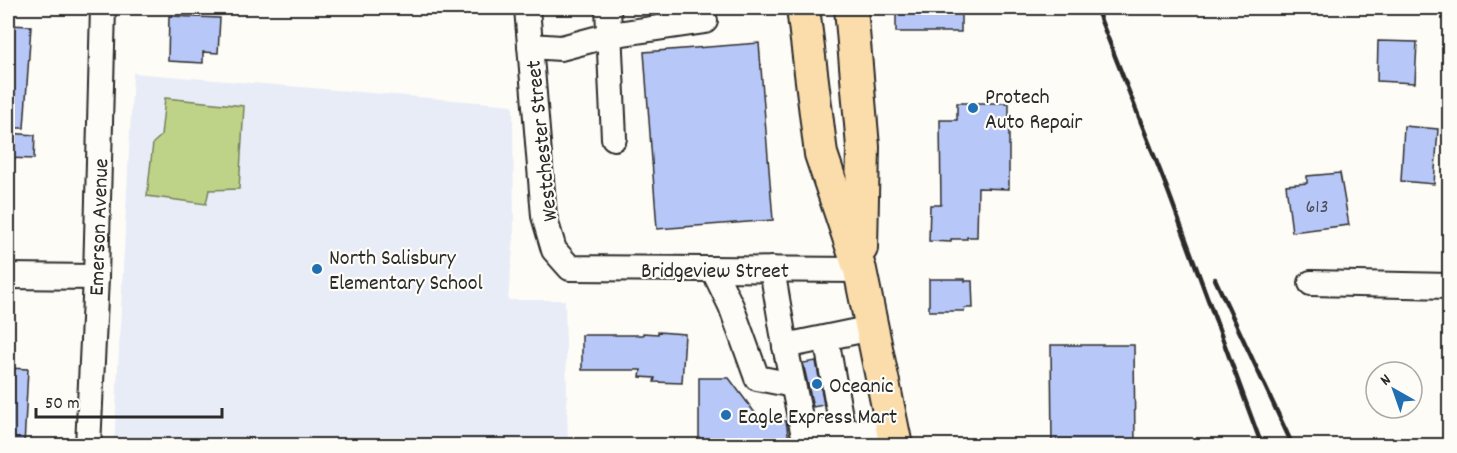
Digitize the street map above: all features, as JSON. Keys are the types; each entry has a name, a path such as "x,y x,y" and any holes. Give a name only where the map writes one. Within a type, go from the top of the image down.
{"main road":[{"path":"803,8 820,154 860,270 882,375 884,440"},
{"path":"851,8 863,147 860,270"}],"street":[{"name":"Emerson Avenue","path":"88,446 96,277 103,8"},
{"name":"Westchester Street","path":"527,8 544,216 554,250 570,268"},
{"path":"608,8 614,138"},
{"path":"530,46 561,48 610,35 705,21"},
{"name":"Bridgeview Street","path":"570,268 860,270"},
{"path":"713,269 731,306 757,378 793,385"},
{"path":"772,269 784,346 803,431 843,433 884,440"},
{"path":"8,276 96,277"},
{"path":"1311,283 1449,286"},
{"path":"784,346 872,328"},
{"path":"826,338 843,433"}],"shaded area":[{"name":"North Salisbury Elementary School","path":"133,73 513,105 514,239 508,300 565,300 568,445 114,446"}],"green space":[{"path":"165,98 244,106 239,189 209,190 206,204 147,196 153,143 161,136"}],"building":[{"path":"896,8 961,8 961,32 896,32"},
{"path":"169,16 220,18 218,53 203,52 203,63 168,61"},
{"path":"8,25 31,26 24,128 8,128"},
{"path":"1378,41 1417,42 1415,83 1377,81"},
{"path":"759,43 773,220 657,229 644,52"},
{"path":"957,103 1009,103 1009,189 978,188 977,237 951,239 951,242 929,241 930,205 941,205 940,120 957,120"},
{"path":"1404,126 1438,129 1434,184 1401,181"},
{"path":"8,133 35,135 34,159 8,158"},
{"path":"1340,173 1349,225 1292,232 1286,185 1307,183 1307,176"},
{"path":"929,279 972,281 973,308 965,308 964,311 929,311"},
{"path":"658,332 685,334 682,383 654,382 655,378 640,377 641,370 582,370 582,335 643,335 643,333 658,334"},
{"path":"1051,345 1134,345 1135,446 1052,446"},
{"path":"816,361 824,405 813,407 803,363"},
{"path":"8,368 28,369 24,446 8,446"},
{"name":"Eagle Express Mart","path":"699,378 729,378 761,421 786,421 790,446 699,446"}],"railway":[{"path":"1096,8 1168,191 1262,446"},
{"path":"1215,279 1293,446"}],"place":[{"name":"Protech Auto Repair","path":"973,108"},
{"name":"North Salisbury Elementary School","path":"317,269"},
{"name":"Oceanic","path":"817,384"},
{"name":"Eagle Express Mart","path":"726,415"}]}
